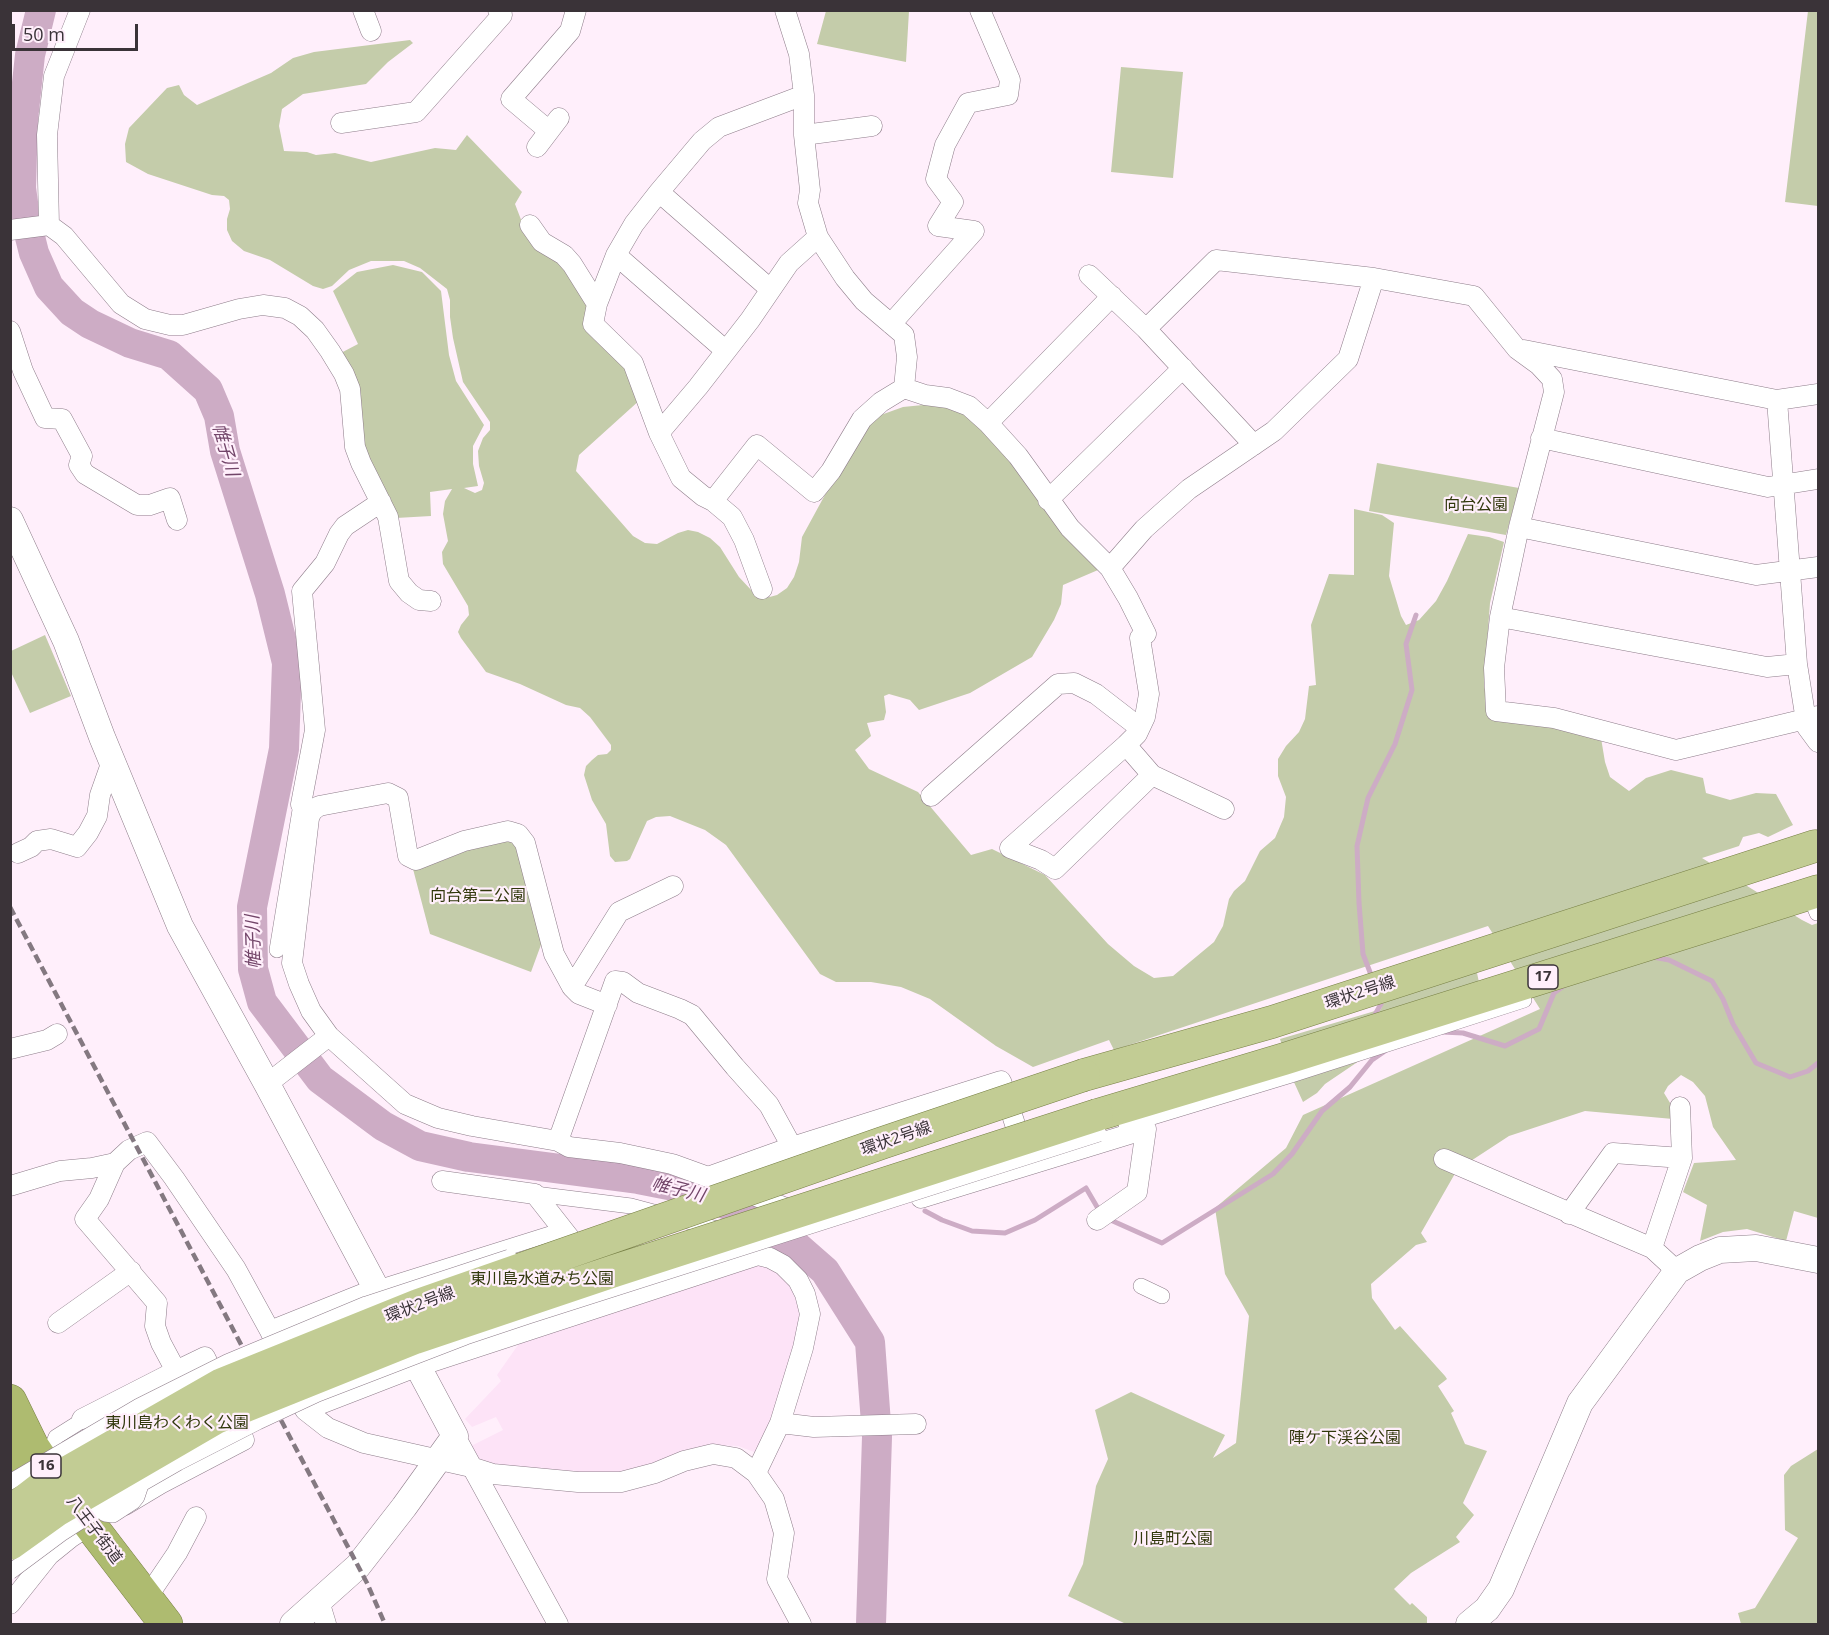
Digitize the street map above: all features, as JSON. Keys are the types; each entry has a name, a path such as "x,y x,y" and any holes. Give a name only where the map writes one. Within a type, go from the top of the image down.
{"highway":[{"name":"八王子街道","path":"10,1401 32,1446 87,1524 144,1612 166,1624"},
{"name":"八王子街道","path":"11,1465 87,1524"}],"main road":[{"name":"環状2号線","path":"10,1512 45,1485 222,1384 418,1305 1084,1071 1272,1022 1815,846"},
{"name":"環状2号線","path":"10,1544 56,1511 216,1418 404,1342 614,1271 1098,1125 1813,904"}],"street":[{"path":"49,225 47,135 54,76 80,10"},
{"path":"363,10 371,31"},
{"path":"341,123 416,112 502,15 498,10"},
{"path":"537,147 554,125 511,99 570,31 576,10"},
{"path":"785,10 799,54 810,190 808,202 818,237 864,302 904,335 907,357 904,388"},
{"path":"891,324 974,231 938,226 953,202 936,179 945,145 968,103 1008,95 1010,80 980,10"},
{"path":"762,589 744,540 732,516 681,478 658,432 633,363 593,324 597,304 616,255 634,224 702,141 718,127 804,95"},
{"path":"804,135 872,126"},
{"path":"659,192 770,289"},
{"path":"10,230 49,225 64,236 122,304 145,319 170,325 183,325 263,305 285,308 300,316 315,330 330,351 350,389 355,447 388,517 399,581 409,593 419,600 432,602"},
{"path":"530,225 542,242 564,255 572,264 597,304"},
{"path":"658,432 726,351 789,263 818,237"},
{"path":"616,255 726,351"},
{"path":"1146,329 1216,260 1374,278 1474,296 1517,349 1539,365 1552,379 1554,392 1519,528 1500,617 1494,668 1496,711 1554,718 1676,750 1812,718"},
{"path":"1089,275 1146,329 1254,445"},
{"path":"1110,568 1144,529 1189,489 1274,431 1348,358 1374,278"},
{"path":"988,423 1112,296"},
{"path":"10,331 17,373 45,418 62,419 82,456 80,465 86,474 137,506 150,505 170,498 177,520"},
{"path":"1517,349 1777,400 1818,394"},
{"path":"1048,500 1183,368"},
{"path":"713,501 757,445 814,492 831,471 862,419 881,402 904,388 925,395 948,398 969,406 1018,456 1070,528 1110,568 1146,634 1140,638 1149,694 1145,717 1140,728 1126,745 1010,848 1041,860 1055,869 1152,775"},
{"path":"1777,400 1797,664 1812,718 1807,727 1818,742"},
{"path":"1541,438 1768,487 1818,479"},
{"path":"277,950 307,808 315,730 302,591 325,563 345,526 381,502"},
{"path":"10,520 66,641 112,761 180,926 273,1079 375,1289 558,1624"},
{"path":"1519,528 1756,575 1818,567"},
{"path":"1500,617 1767,667 1797,664"},
{"path":"931,796 1058,684 1074,683 1096,694 1140,728"},
{"path":"1126,745 1152,775 1224,809"},
{"path":"18,853 31,847 37,841 51,839 77,847 97,816 100,795 112,761"},
{"path":"307,808 387,793 398,798 408,856 416,860 464,841 508,831 518,834 525,843 554,954 572,987 579,994 607,1005"},
{"path":"307,808 309,818 292,963 324,1040 405,1104 438,1118 472,1126 558,1141 569,1147 620,1153 672,1164 708,1177 804,1222 835,1225 1146,1129 1137,1192 1101,1217"},
{"path":"572,987 619,912 673,886"},
{"path":"1650,959 1813,904"},
{"path":"558,1141 615,981 624,982 638,993 680,1008 692,1015 769,1105 792,1147"},
{"path":"1287,1067 1538,996"},
{"path":"10,1049 47,1040 57,1034"},
{"path":"273,1079 324,1040"},
{"path":"11,1465 60,1453 139,1406 227,1362 366,1304 1084,1071 1113,1056"},
{"path":"708,1177 792,1147 1001,1081 1029,1165"},
{"path":"1652,1248 1682,1158 1680,1107"},
{"path":"10,1604 49,1555 87,1524 178,1463 318,1394 466,1337 649,1279 1098,1125"},
{"path":"176,1371 155,1326 157,1303 85,1219 99,1199 115,1163 129,1150 147,1142 236,1269 270,1331 305,1410 328,1428 363,1443 493,1474 578,1482 621,1482 713,1454 736,1458 756,1473 774,1499 783,1533 777,1579 801,1624"},
{"path":"1569,1214 1613,1154 1682,1158"},
{"path":"1443,1159 1652,1248 1677,1271"},
{"path":"10,1186 60,1171 115,1163"},
{"path":"442,1181 631,1206 723,1231 783,1265 798,1280 805,1294 810,1314 803,1348 780,1423 756,1473"},
{"path":"535,1194 619,1301"},
{"path":"305,1410 417,1367 619,1301 767,1256 804,1222"},
{"path":"270,1331 375,1289 563,1230"},
{"path":"1468,1624 1487,1609 1501,1589 1580,1403 1677,1271 1700,1258 1720,1251 1756,1248 1818,1260"},
{"path":"58,1323 131,1271"},
{"path":"1141,1286 1162,1296"},
{"path":"10,1572 61,1534 87,1524 244,1440 205,1357 82,1419 46,1442"},
{"path":"105,1408 160,1484"},
{"path":"60,1453 54,1442 56,1437 84,1420 92,1418 101,1420 109,1426 114,1458 140,1473 142,1479 137,1497 133,1502 113,1515 105,1514 87,1524"},
{"path":"780,1423 814,1427 907,1424"},
{"path":"293,1624 322,1613 404,1507 455,1436"},
{"path":"144,1612 196,1517"}],"shaded area":[{"path":"759,1260 785,1280 791,1288 798,1307 800,1322 766,1438 757,1453 738,1446 717,1445 622,1473 539,1472 483,1464 469,1447 503,1430 496,1417 472,1427 465,1419 501,1381 497,1375 525,1335"}],"green space":[{"path":"826,11 909,11 906,62 817,44"},
{"path":"1808,11 1818,11 1818,206 1785,202"},
{"path":"410,40 413,43 388,62 366,84 303,94 282,109 279,126 284,151 307,152 316,155 335,153 371,162 435,148 456,150 467,135 522,192 515,204 525,230 571,267 631,364 641,399 579,455 576,471 633,536 645,543 657,544 688,530 698,532 710,538 720,547 739,577 753,592 766,598 777,595 787,588 794,577 799,562 802,537 844,460 862,432 878,416 903,407 933,404 965,413 986,427 1098,570 1063,585 1061,604 1032,657 970,693 919,710 910,700 889,694 884,696 886,712 884,720 867,723 871,736 855,750 869,769 918,792 971,855 992,849 1045,875 1108,944 1134,966 1154,978 1173,976 1214,942 1223,926 1229,899 1245,881 1260,851 1275,838 1284,817 1286,797 1278,776 1278,759 1299,732 1305,719 1309,686 1316,685 1311,625 1329,574 1354,575 1354,509 1382,515 1394,523 1389,576 1406,625 1419,620 1436,601 1468,534 1504,542 1490,603 1484,686 1488,703 1561,729 1601,738 1610,777 1629,791 1646,778 1671,770 1703,778 1706,793 1730,800 1756,793 1776,794 1793,825 1768,837 1759,833 1743,837 1739,846 1702,858 1802,920 1812,925 1818,923 1818,1218 1794,1211 1786,1241 1747,1229 1723,1232 1700,1241 1707,1205 1683,1192 1694,1163 1736,1160 1713,1127 1705,1096 1693,1082 1681,1075 1668,1086 1664,1093 1675,1111 1673,1119 1585,1111 1509,1136 1457,1170 1421,1233 1427,1242 1416,1245 1371,1284 1372,1298 1395,1330 1400,1326 1447,1379 1438,1386 1454,1411 1451,1413 1465,1444 1487,1451 1463,1503 1474,1515 1456,1537 1460,1542 1411,1573 1394,1589 1410,1605 1412,1603 1427,1617 1427,1624 1126,1624 1068,1596 1083,1564 1096,1486 1108,1459 1095,1410 1131,1392 1225,1435 1213,1458 1236,1443 1249,1316 1225,1274 1215,1208 1286,1148 1303,1115 1540,1009 1488,926 1114,1050 1109,1040 1033,1067 996,1046 930,999 901,987 871,982 836,982 820,974 726,845 705,830 670,816 656,817 647,821 630,859 615,862 610,856 606,824 592,800 584,775 586,766 598,755 607,754 611,750 611,745 590,717 580,708 566,705 520,684 486,672 458,632 469,615 468,606 443,564 442,552 448,541 443,514 445,501 452,489 430,492 431,516 396,518 366,460 337,355 358,344 333,291 357,272 393,265 422,272 441,291 449,355 456,381 484,425 473,446 473,464 478,486 464,488 475,493 482,490 484,483 478,451 483,438 490,430 490,422 463,382 453,338 447,289 420,268 404,261 371,261 349,270 332,286 323,289 313,286 270,260 244,251 232,241 227,230 229,200 224,196 212,195 148,174 126,162 125,144 129,128 167,88 179,85 184,95 197,105 271,73 293,58 314,52"},
{"path":"1121,67 1183,72 1173,178 1111,172"},
{"name":"向台公園","path":"1377,463 1519,488 1506,535 1369,511"},
{"path":"45,635 71,696 30,713 11,672 11,651"},
{"name":"向台第二公園","path":"514,837 542,942 531,972 430,934 413,869 417,864 467,844"},
{"path":"1476,968 1482,997 1374,1021 1382,1007 1383,998"},
{"path":"1375,1011 1359,1061 1303,1102 1293,1080 1280,1039"},
{"path":"1818,1449 1818,1624 1741,1624 1738,1613 1755,1608 1798,1538 1785,1530 1784,1475 1791,1466"}],"waterway":[{"name":"帷子川","path":"41,10 30,55 23,120 21,188 34,253 49,287 72,312 90,324 130,343 169,355 208,390 219,416 225,451 270,594 287,663 284,749 252,907 253,969 262,1002 320,1079 383,1126 420,1146 469,1157 638,1179 689,1189 739,1210 793,1243 825,1271 870,1342 877,1437 871,1624"},
{"path":"1373,980 1363,954 1357,846 1368,798 1395,744 1412,690 1406,644 1416,615"},
{"path":"1653,957 1669,960 1712,981 1723,999 1733,1024 1756,1063 1790,1077 1808,1071 1818,1063"},
{"path":"1442,1032 1463,1033 1505,1046 1539,1029 1554,993 1565,985"},
{"path":"1373,1018 1381,1004 1379,997"},
{"path":"1106,1218 1162,1243 1273,1174 1292,1154 1322,1111 1350,1087 1372,1060 1385,1051"},
{"path":"925,1211 972,1231 1005,1233 1035,1220 1086,1188 1100,1212"}],"railway":[{"path":"10,907 367,1583 385,1624"}],"park label":[{"name":"東川島水道みち公園","path":"542,1279"},
{"name":"東川島わくわく公園","path":"177,1423"},
{"name":"陣ケ下渓谷公園","path":"1345,1438"},
{"name":"川島町公園","path":"1173,1539"}]}
